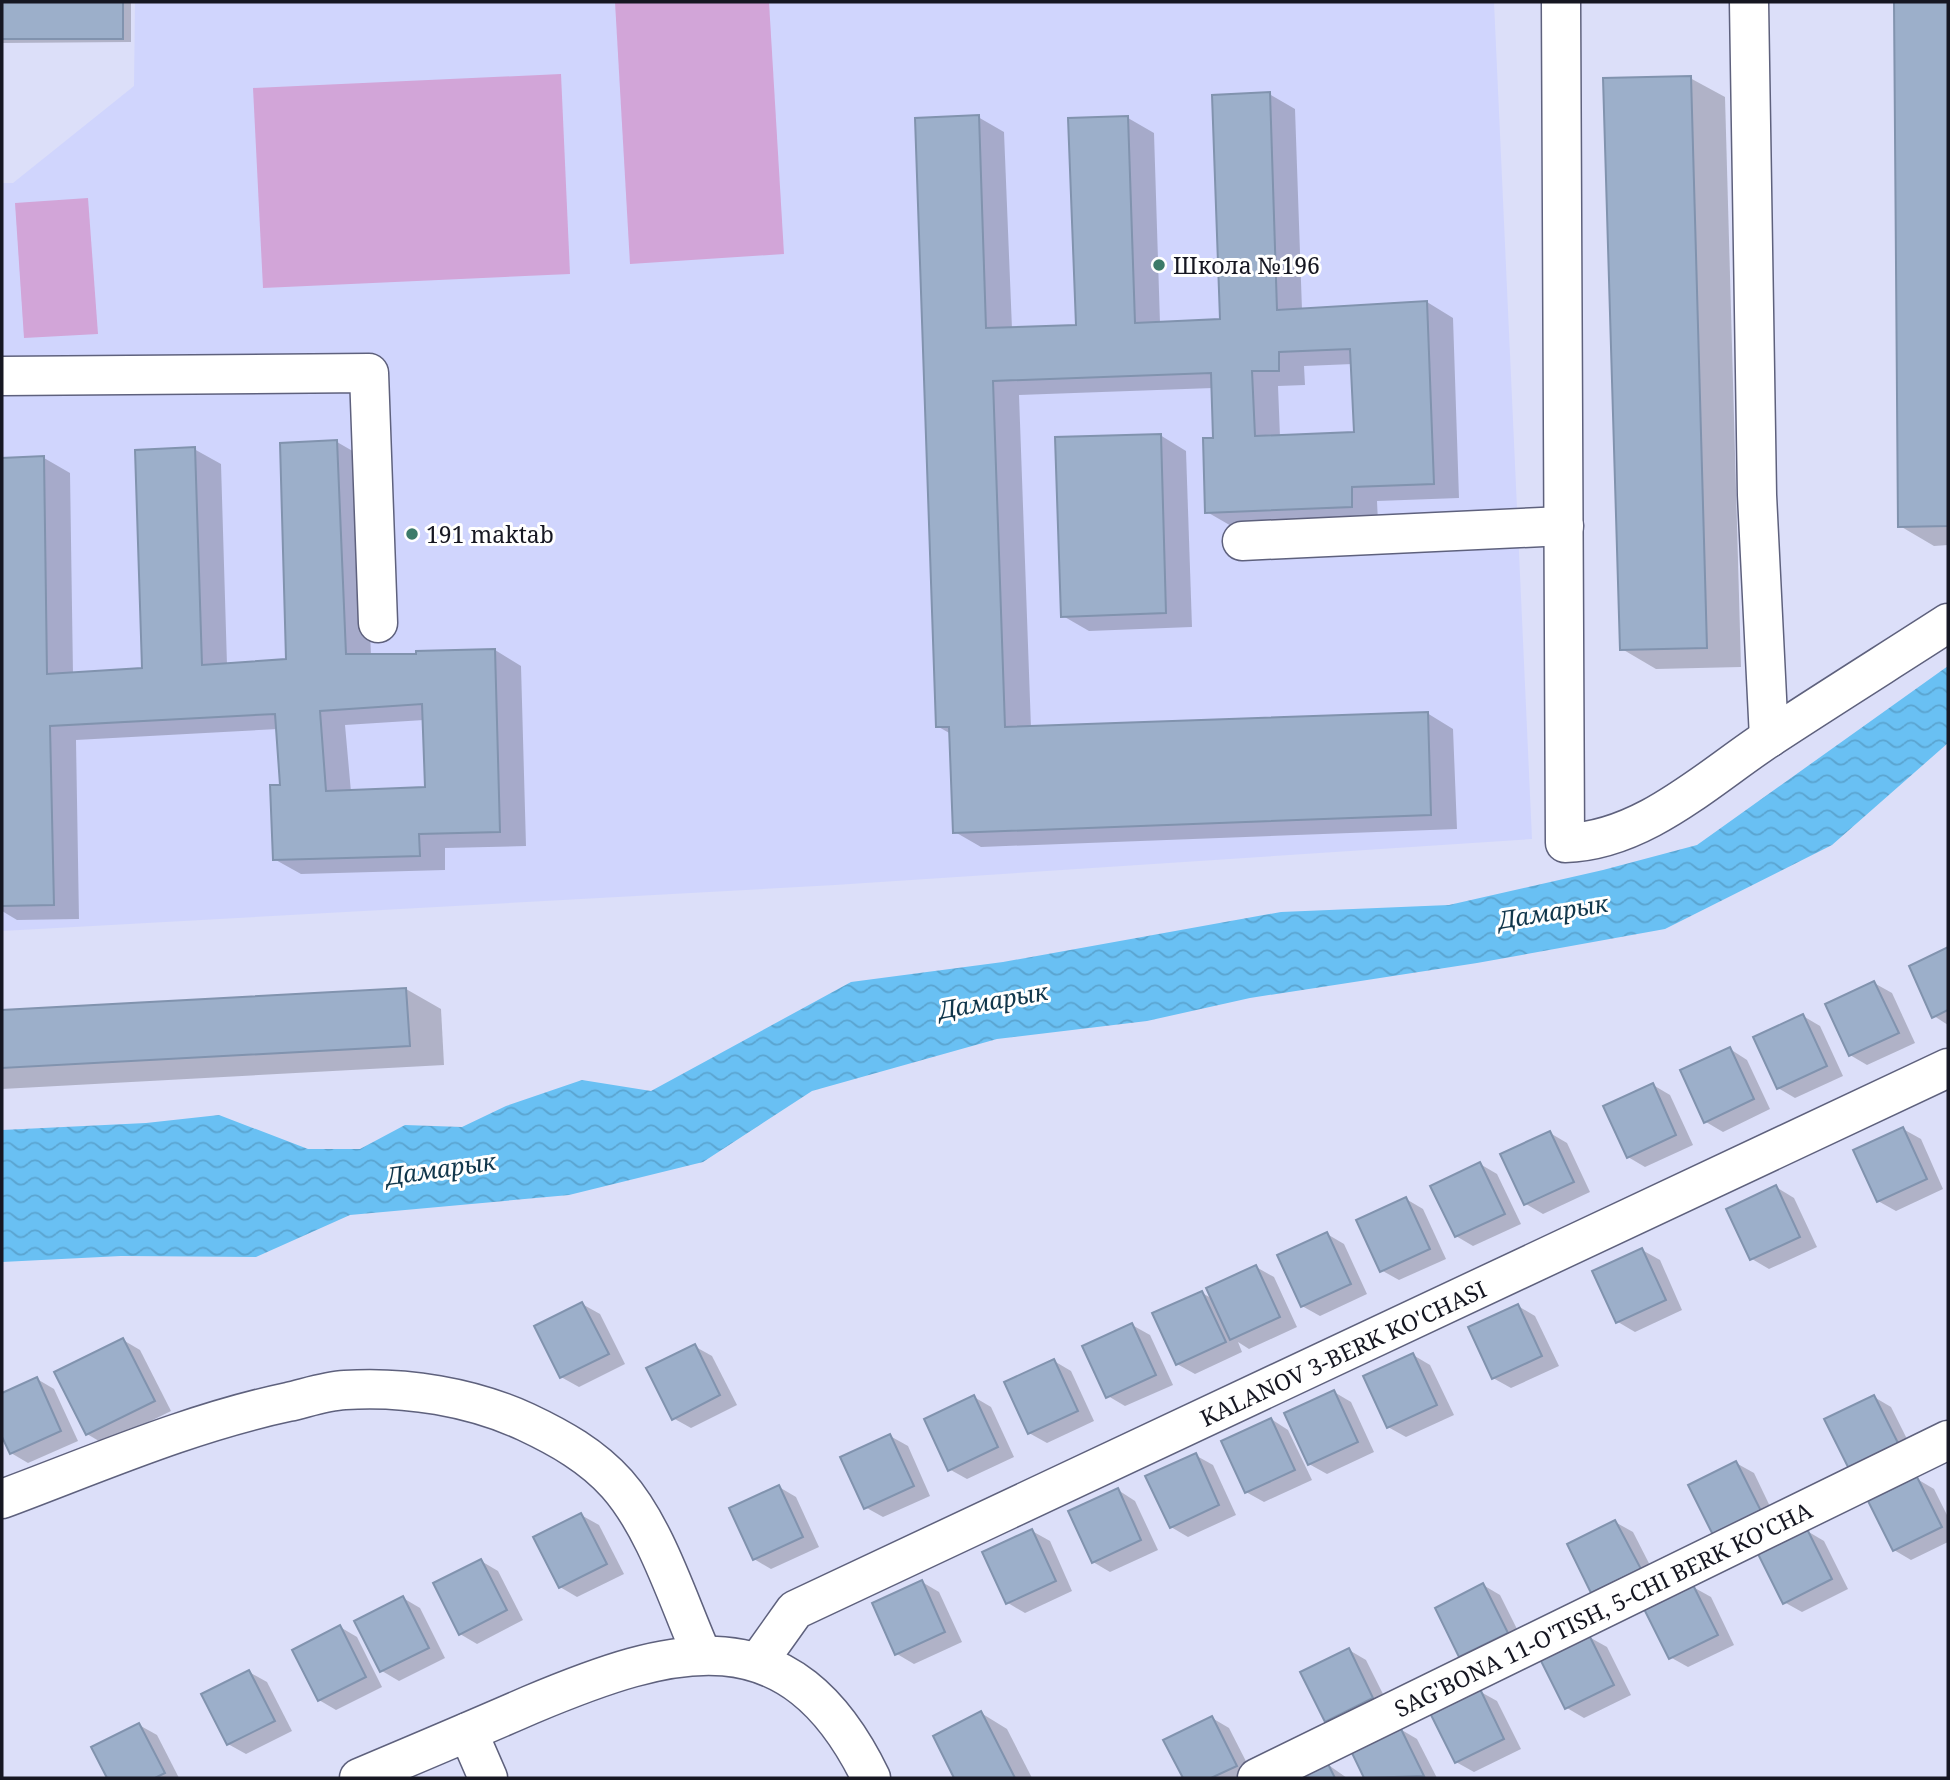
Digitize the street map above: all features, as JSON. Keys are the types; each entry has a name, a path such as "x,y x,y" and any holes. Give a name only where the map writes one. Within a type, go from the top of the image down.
{"street":[{"path":"1562,2 1565,843 1589,843 1643,824 1769,738 1948,624"},
{"path":"1749,2 1757,495 1769,738"},
{"path":"2,376 369,373 378,623"},
{"path":"1242,541 1564,526"},
{"name":"KALANOV 3-BERK KO'CHASI","path":"758,1662 795,1610 1948,1068"},
{"path":"2,1499 190,1428 266,1406 343,1390 400,1390 463,1401 509,1414 549,1433 589,1457 618,1485 643,1522 702,1655"},
{"name":"SAG'BONA 11-O'TISH, 5-CHI BERK KO'CHA","path":"1258,1778 1948,1440"},
{"path":"359,1778 600,1676 640,1664 702,1655 721,1655 758,1662 792,1679 819,1701 865,1766"},
{"path":"468,1732 488,1778"}],"shaded area":[{"path":"135,2 1494,2 1532,839 835,885 2,931 2,183 13,183 134,86"},
{"path":"615,2 769,2 784,254 630,264"},
{"path":"561,74 570,274 263,288 253,88"},
{"path":"88,198 98,334 24,338 15,203"}],"water":[{"name":"Дамарык","path":"1948,666 1948,743 1832,845 1665,929 1477,963 1250,998 1147,1021 997,1039 812,1091 703,1162 569,1195 350,1215 256,1257 121,1256 2,1262 2,1130 146,1123 219,1115 308,1149 360,1149 405,1125 462,1127 506,1106 582,1080 651,1091 851,982 1003,962 1281,912 1449,905 1603,870 1697,845"}],"building":[{"path":"2,2 123,2 123,39 2,39"},
{"path":"1894,2 1948,2 1948,526 1898,527"},
{"path":"1691,76 1707,648 1620,650 1603,78"},
{"path":"1270,92 1277,310 1427,301 1434,484 1352,487 1352,507 1205,513 1203,438 1213,438 1211,373 993,381 1005,727 1428,712 1431,815 953,833 949,727 936,727 915,118 979,115 986,328 1076,325 1068,118 1128,116 1135,323 1220,319 1212,95","holes":["1350,349 1354,432 1255,436 1252,371 1279,371 1279,352"]},
{"path":"1161,434 1166,613 1061,617 1055,437"},
{"path":"337,440 346,654 416,654 416,651 495,649 500,832 419,834 420,856 273,860 270,785 280,785 275,714 50,726 54,905 2,906 2,458 44,456 47,674 142,668 135,450 195,447 202,665 286,659 280,443","holes":["422,704 425,787 326,791 320,711"]},
{"path":"1948,947 1948,1010 1932,1018 1909,966"},
{"path":"1874,981 1899,1033 1849,1056 1825,1004"},
{"path":"406,988 410,1046 2,1068 2,1010"},
{"path":"1803,1014 1827,1066 1777,1089 1753,1037"},
{"path":"1730,1047 1754,1099 1704,1123 1680,1070"},
{"path":"1653,1083 1676,1135 1627,1158 1603,1106"},
{"path":"1903,1127 1927,1179 1877,1202 1853,1150"},
{"path":"1550,1131 1574,1182 1524,1205 1500,1154"},
{"path":"1480,1162 1505,1214 1455,1237 1430,1186"},
{"path":"1776,1185 1800,1237 1750,1260 1726,1209"},
{"path":"1406,1197 1430,1249 1380,1272 1356,1220"},
{"path":"1327,1232 1351,1284 1301,1307 1277,1255"},
{"path":"1642,1248 1666,1300 1616,1323 1592,1271"},
{"path":"1256,1265 1280,1317 1230,1340 1206,1288"},
{"path":"1202,1291 1226,1342 1176,1365 1152,1313"},
{"path":"582,1302 609,1354 560,1378 534,1326"},
{"path":"1518,1304 1542,1356 1492,1379 1468,1327"},
{"path":"1132,1323 1156,1375 1106,1398 1082,1346"},
{"path":"123,1338 155,1401 86,1435 54,1372"},
{"path":"695,1344 720,1395 672,1420 646,1368"},
{"path":"1413,1353 1437,1405 1387,1428 1363,1376"},
{"path":"1054,1359 1078,1411 1028,1434 1004,1382"},
{"path":"37,1377 61,1431 10,1454 2,1437 2,1393"},
{"path":"1334,1390 1358,1442 1308,1465 1284,1413"},
{"path":"974,1395 998,1447 948,1471 924,1419"},
{"path":"1874,1395 1899,1445 1849,1469 1824,1419"},
{"path":"1271,1418 1295,1470 1245,1493 1221,1441"},
{"path":"890,1434 914,1486 864,1509 840,1457"},
{"path":"1196,1453 1219,1505 1170,1528 1145,1476"},
{"path":"1736,1461 1761,1511 1713,1535 1688,1485"},
{"path":"1917,1477 1942,1527 1893,1551 1868,1501"},
{"path":"779,1485 803,1537 753,1560 729,1508"},
{"path":"1118,1488 1141,1540 1092,1563 1068,1511"},
{"path":"581,1513 607,1564 559,1588 533,1537"},
{"path":"1615,1520 1641,1569 1591,1593 1567,1544"},
{"path":"1032,1529 1056,1581 1006,1604 982,1552"},
{"path":"1807,1529 1832,1579 1783,1604 1758,1554"},
{"path":"481,1559 507,1610 459,1635 433,1583"},
{"path":"922,1580 945,1632 895,1655 872,1603"},
{"path":"1483,1583 1508,1633 1459,1657 1435,1608"},
{"path":"1693,1585 1718,1635 1669,1659 1644,1609"},
{"path":"403,1596 429,1648 380,1672 354,1621"},
{"path":"340,1625 366,1677 318,1701 292,1650"},
{"path":"1589,1635 1614,1685 1565,1709 1540,1659"},
{"path":"1349,1648 1373,1698 1325,1722 1300,1672"},
{"path":"249,1670 275,1721 227,1745 201,1694"},
{"path":"1480,1689 1504,1739 1455,1763 1430,1713"},
{"path":"981,1711 1015,1778 954,1778 933,1736"},
{"path":"1212,1716 1237,1766 1211,1778 1183,1778 1163,1740"},
{"path":"139,1723 165,1773 155,1778 107,1778 91,1747"},
{"path":"1400,1727 1424,1776 1364,1778 1351,1751"},
{"path":"1327,1762 1335,1778 1294,1778"}],"place":[{"name":"Школа №196","path":"1159,265"},
{"name":"191 maktab","path":"412,534"}]}
